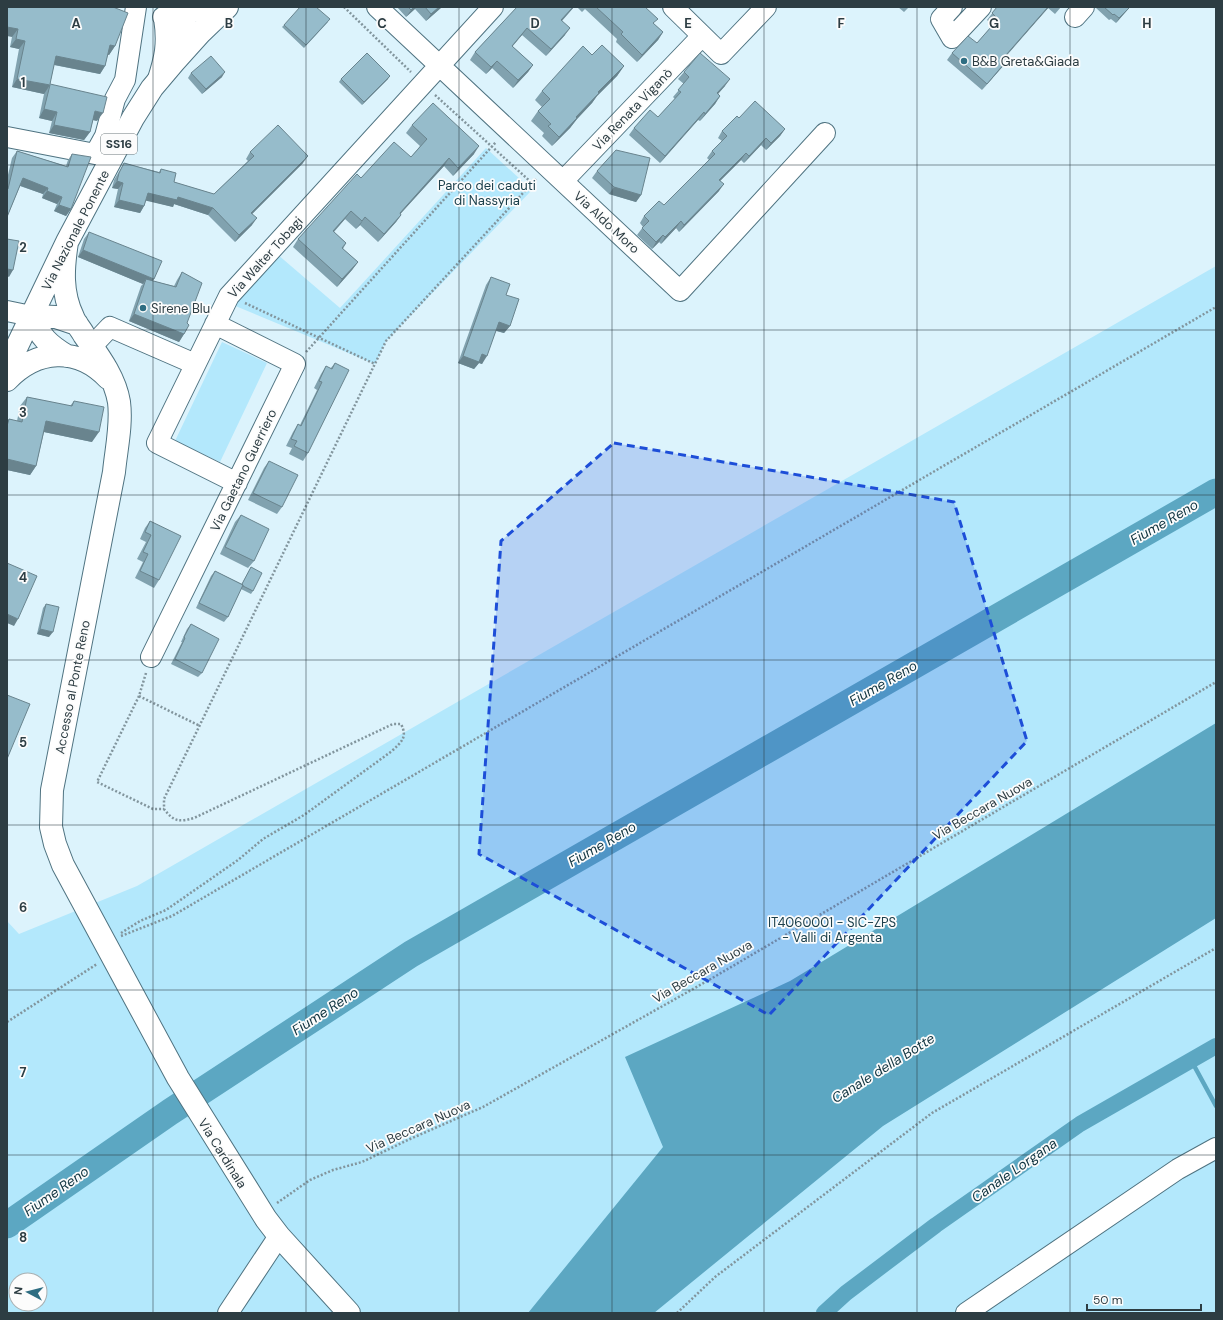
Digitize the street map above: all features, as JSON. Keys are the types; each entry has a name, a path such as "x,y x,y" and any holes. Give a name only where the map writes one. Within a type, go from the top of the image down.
{"main road":[{"name":"Via Nazionale Ponente","path":"7,366 67,242 133,118 157,82 192,42 227,7"},
{"name":"Accesso al Ponte Reno","path":"67,242 63,282 67,301 73,318 111,377 119,402 119,425 114,472 52,790 50,809 51,827 55,844 63,865 123,974"},
{"path":"67,356 46,341 38,331 31,316 56,317 77,324"},
{"path":"7,380 33,361 56,355 79,359 93,365 114,385"},
{"name":"Via Cardinala","path":"123,974 178,1078 252,1199 279,1236 349,1313"}],"street":[{"path":"7,137 95,154 104,136 115,99 125,80 136,7"},
{"path":"169,10 190,12 222,7"},
{"name":"Via Aldo Moro","path":"376,7 680,291 825,133"},
{"name":"Via Walter Tobagi","path":"237,483 157,443 229,296 494,7"},
{"path":"674,7 721,54 766,7"},
{"path":"952,7 941,19 952,38 981,7"},
{"path":"169,10 170,29 176,36 192,42"},
{"path":"157,82 164,62 169,10"},
{"name":"Via Renata Viganò","path":"563,181 702,36"},
{"path":"7,311 31,316"},
{"path":"215,324 295,364"},
{"path":"92,346 110,326 196,364"},
{"name":"Via Gaetano Guerriero","path":"151,657 295,364"},
{"path":"966,1313 1178,1169 1216,1148"},
{"path":"228,1313 279,1236"}],"path":[{"path":"295,364 508,130"},
{"path":"7,1022 109,948 140,921 166,910 238,860 263,839 304,815 392,751 402,741 404,731 401,724 393,724 194,818 181,821 171,818 164,809 164,799 386,341 547,167"},
{"path":"229,296 375,364"},
{"path":"109,948 172,916 1216,308"},
{"path":"151,657 139,696 97,782 152,809 164,809"},
{"name":"Via Beccara Nuova","path":"277,1204 310,1180 333,1170 362,1162 483,1107 709,980 1216,682"},
{"path":"139,696 200,726"},
{"path":"677,1313 715,1277 932,1113 1216,948"}],"highlighted area":[{"path":"614,443 954,502 1027,741 769,1015 479,854 501,541"}],"green space":[{"name":"Parco dei caduti di Nassyria","path":"486,148 532,190 386,341 375,364 233,305 277,254 340,308"},
{"name":"IT4060001 - SIC-ZPS - Valli di Argenta","path":"1216,266 1216,1313 7,1313 7,921 19,934 137,886"},
{"path":"222,342 267,363 220,462 175,441"}],"water":[{"name":"Canale della Botte","path":"1216,723 1216,918 883,1126 654,1313 528,1313 663,1147 625,1057 790,981"}],"building":[{"path":"7,7 113,7 128,13 115,46 110,45 105,66 56,56 50,84 107,97 103,113 95,111 90,132 54,125 57,112 44,109 50,85 17,79 25,41 16,39 18,29 7,27"},
{"path":"300,7 316,7 330,19 306,45 284,25"},
{"path":"425,7 439,7 431,14"},
{"path":"517,7 573,7 561,20 570,28 551,49 527,28 512,46 533,65 518,80 497,61 491,67 475,52"},
{"path":"596,7 645,7 658,19 653,23 663,32 642,55 621,34 623,32"},
{"path":"997,7 1048,7 1006,55 1009,58 987,84 952,53 968,36 977,43 998,19 992,13"},
{"path":"1104,7 1130,7 1119,18"},
{"path":"602,45 624,66 598,92 599,93 559,137 548,126 551,124 538,111 550,99 542,91 583,46 592,55"},
{"path":"367,53 390,76 364,102 341,79"},
{"path":"700,53 730,79 717,93 720,96 705,114 704,112 665,156 634,128 650,110 658,117 681,92 678,90 689,77 684,72"},
{"path":"211,56 225,72 206,89 191,73"},
{"path":"755,101 785,129 771,143 766,138 749,156 746,153 719,180 724,184 684,225 681,221 665,237 663,235 656,242 642,228 649,221 644,216 659,201 664,205 715,154 712,151 727,136 722,131 737,116 739,118"},
{"path":"433,103 479,146 458,168 449,158 400,213 401,215 384,234 365,217 362,221 351,211 333,231 346,243 342,248 358,262 342,279 298,239 357,174 361,178 394,142 411,157 427,139 412,125"},
{"path":"278,125 308,156 251,213 257,218 239,235 213,208 178,197 177,200 148,193 144,206 119,200 123,183 117,181 124,163 160,173 161,169 176,173 174,182 214,194 254,156 250,152"},
{"path":"616,150 650,158 641,195 614,187 597,171"},
{"path":"17,151 68,167 72,154 91,157 71,209 59,205 62,197 47,191 48,188 23,178 7,217 7,188 8,189"},
{"path":"89,232 162,261 154,279 83,250"},
{"path":"7,239 19,241 13,270 7,269"},
{"path":"182,272 202,283 187,323 189,325 184,334 134,314 146,279 176,287"},
{"path":"491,277 510,284 506,295 519,299 510,326 499,322 487,356 482,354 479,362 463,356"},
{"path":"335,363 349,370 308,453 294,446 297,441 291,439 298,424 301,426 322,382 319,381 326,366 332,369"},
{"path":"27,397 72,406 74,401 104,407 99,432 46,421 36,466 7,459 7,426 9,419 22,422"},
{"path":"269,461 298,475 282,507 253,493"},
{"path":"241,515 269,529 254,561 225,547"},
{"path":"150,521 181,536 159,580 140,571 148,554 143,552 151,535 145,532"},
{"path":"7,563 37,576 18,619 7,614"},
{"path":"251,567 262,573 253,591 242,584"},
{"path":"215,571 243,585 228,617 199,603"},
{"path":"46,604 59,607 53,632 40,629"},
{"path":"191,624 219,639 202,673 175,659"},
{"path":"7,695 30,704 7,759"}],"waterway":[{"name":"Fiume Reno","path":"7,1225 170,1112 411,954 1216,492"},
{"name":"Canale Lorgana","path":"824,1313 846,1293 936,1225 1080,1124 1216,1046"},
{"path":"1191,1060 1216,1106"}],"place":[{"name":"B&B Greta&Giada","path":"964,61"},
{"name":"Sirene Blu","path":"143,308"}]}
